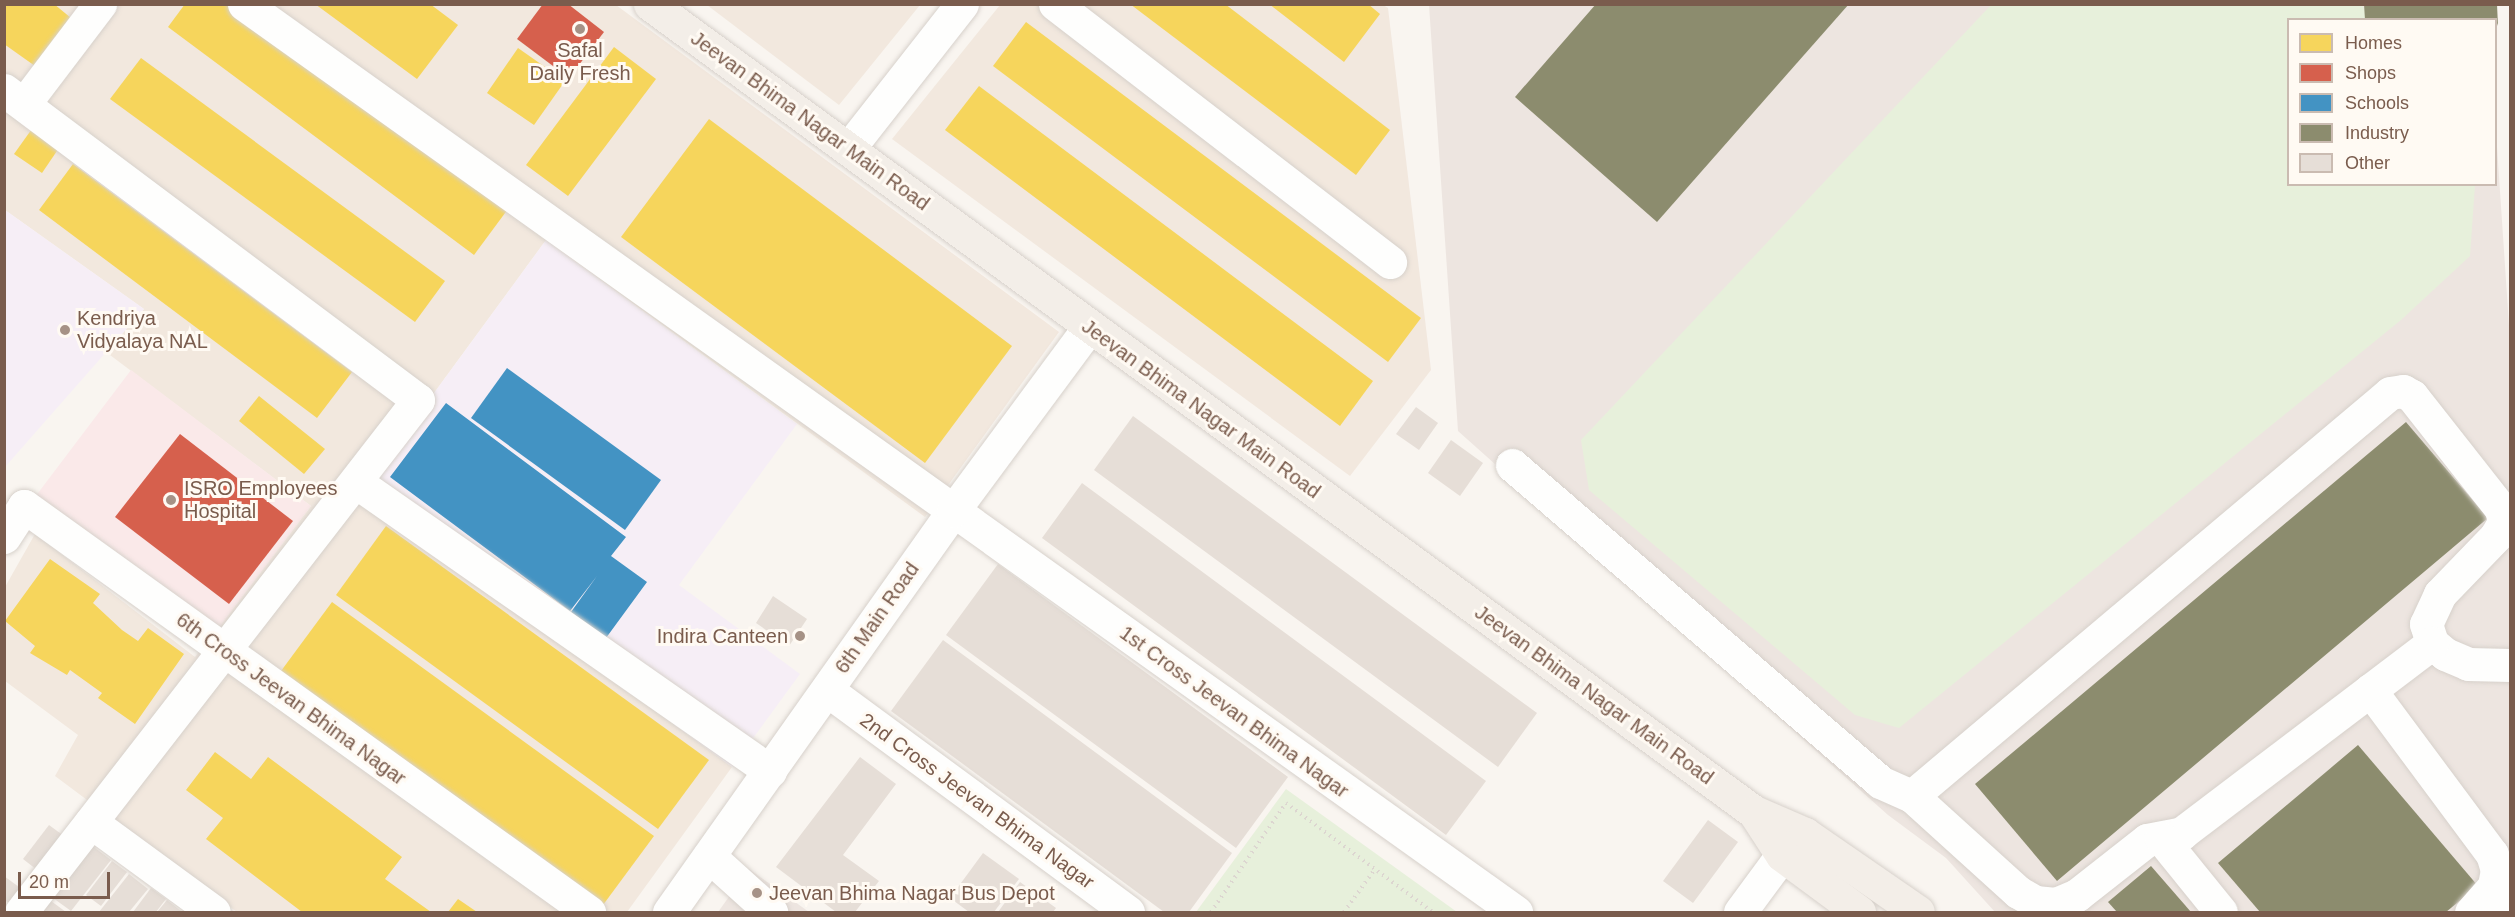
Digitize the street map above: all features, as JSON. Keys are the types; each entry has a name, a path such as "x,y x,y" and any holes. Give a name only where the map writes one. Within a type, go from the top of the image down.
{"main road":[{"name":"Jeevan Bhima Nagar Main Road","path":"650,4 1754,812 1794,844 1858,912"},
{"name":"Jeevan Bhima Nagar Main Road","path":"1794,844 1918,912"}],"street":[{"path":"21,912 418,400 14,97 100,4"},
{"name":"1st Cross Jeevan Bhima Nagar","path":"244,4 1516,912"},
{"path":"849,148 962,4"},
{"path":"1055,4 1390,262"},
{"name":"6th Main Road","path":"669,912 952,511 1089,327"},
{"path":"1912,796 2390,393 2403,391 2412,396 2501,509 2504,522 2496,536 2440,594 2426,624 2432,643 2445,654 2468,664 2511,665"},
{"path":"1512,465 1880,782 1912,796 2018,892 2036,902 2058,908 2146,840 2182,833 2432,643"},
{"path":"356,482 770,771"},
{"name":"6th Cross Jeevan Bhima Nagar","path":"4,537 24,506 589,912"},
{"name":"2nd Cross Jeevan Bhima Nagar","path":"827,690 1128,912"},
{"path":"2370,690 2492,854 2502,899 2471,912"},
{"path":"91,822 214,912"},
{"path":"2162,838 2221,912"},
{"path":"1740,912 1794,844"},
{"path":"709,855 771,912"}],"path":[{"path":"1211,912 1286,803 1433,912"},
{"path":"1344,912 1375,869"}],"shaded area":[{"path":"5,5 616,5 1059,332 925,517 546,240 360,494 732,767 627,912 237,912 55,776 78,735 5,681 5,587 35,534 195,657 311,506 106,352 144,309 5,210"},
{"path":"707,5 920,5 839,105"},
{"path":"1000,5 1383,5 1388,8 1431,370 1350,476 892,139"},
{"path":"1429,5 2487,5 2287,18 2287,186 2497,186 2497,147 2510,340 2510,912 1995,912 1946,858 1888,815 1458,431"},
{"name":"Kendriya Vidyalaya NAL","path":"5,210 144,309 5,467"},
{"path":"546,240 797,424 679,585 800,674 732,767 360,494"},
{"name":"ISRO Employees Hospital","path":"131,370 311,506 215,633 35,497"},
{"name":"Jeevan Bhima Nagar Bus Depot","path":"749,869 809,912 718,912"}],"green space":[{"path":"1991,5 2362,5 2368,18 2287,18 2287,186 2475,186 2470,256 2401,320 1899,728 1855,715 1589,490 1581,440"},
{"path":"1286,789 1457,912 1196,912"}],"building: Homes":[{"path":"4,4 54,4 71,18 35,66 4,44"},
{"path":"185,4 234,4 508,209 474,255 168,27"},
{"path":"315,4 430,4 458,25 417,79"},
{"path":"1130,4 1225,4 1390,130 1356,175"},
{"path":"1269,4 1368,4 1380,14 1344,62"},
{"path":"1026,22 1421,318 1388,362 993,66"},
{"path":"614,47 656,79 568,196 526,165"},
{"path":"518,48 565,81 534,125 487,93"},
{"path":"141,58 445,281 415,322 110,99"},
{"path":"979,86 1373,381 1340,426 945,130"},
{"path":"709,119 1012,346 925,463 621,237"},
{"path":"34,126 61,145 42,173 14,154"},
{"path":"73,164 352,372 317,418 39,210"},
{"path":"259,396 325,449 304,474 239,421"},
{"path":"386,526 709,760 658,829 336,595"},
{"path":"50,559 100,594 93,603 122,630 138,641 148,628 184,654 135,724 98,698 102,693 70,670 67,675 30,653 35,646 5,621"},
{"path":"332,602 654,836 603,905 281,671"},
{"path":"215,752 251,779 268,757 402,857 385,879 431,912 302,912 206,839 223,818 186,790"},
{"path":"458,899 477,912 448,912"}],"building: Shops":[{"path":"543,4 568,4 604,32 569,78 517,39"},
{"path":"180,434 293,521 229,604 115,517"}],"building: Schools":[{"path":"507,368 661,480 625,530 471,418"},
{"path":"446,403 626,537 611,556 647,582 606,638 571,612 597,576 570,611 390,477"}],"building: Industry":[{"path":"1596,4 1849,4 1657,222 1515,97"},
{"path":"2364,4 2497,4 2498,26 2497,18 2365,18"},
{"path":"2406,422 2488,518 2057,881 1975,784"},
{"path":"2358,745 2478,886 2446,912 2260,912 2218,863"},
{"path":"2151,866 2191,912 2117,912 2108,902"}],"building: Other":[{"path":"1416,407 1438,423 1419,450 1396,434"},
{"path":"1133,416 1537,713 1498,767 1094,470"},
{"path":"1451,440 1483,463 1460,496 1428,473"},
{"path":"1082,483 1486,781 1446,835 1042,538"},
{"path":"998,564 1288,777 1236,848 946,635"},
{"path":"773,596 807,619 789,646 756,623"},
{"path":"943,640 1232,853 1189,912 1164,912 891,711"},
{"path":"860,757 896,784 843,855 879,881 855,912 836,912 776,867"},
{"path":"1708,820 1738,842 1693,903 1663,881"},
{"path":"49,825 68,839 41,873 23,859"},
{"path":"82,838 111,860 71,911 42,890"},
{"path":"983,853 1019,879 994,912 969,912 950,898"},
{"path":"112,861 127,872 101,906 86,895"},
{"path":"129,874 148,889 129,912 99,912"},
{"path":"4,876 23,890 12,905 4,900"},
{"path":"1020,882 1056,908 1053,912 998,912"},
{"path":"151,888 166,899 156,912 133,912"},
{"path":"40,893 66,912 25,912"},
{"path":"167,900 181,911 157,912"}],"place":[{"name":"Safal Daily Fresh","path":"580,29"},
{"name":"Kendriya Vidyalaya NAL","path":"65,330"},
{"name":"ISRO Employees Hospital","path":"171,500"},
{"name":"Indira Canteen","path":"800,636"},
{"name":"Jeevan Bhima Nagar Bus Depot","path":"757,893"}]}
